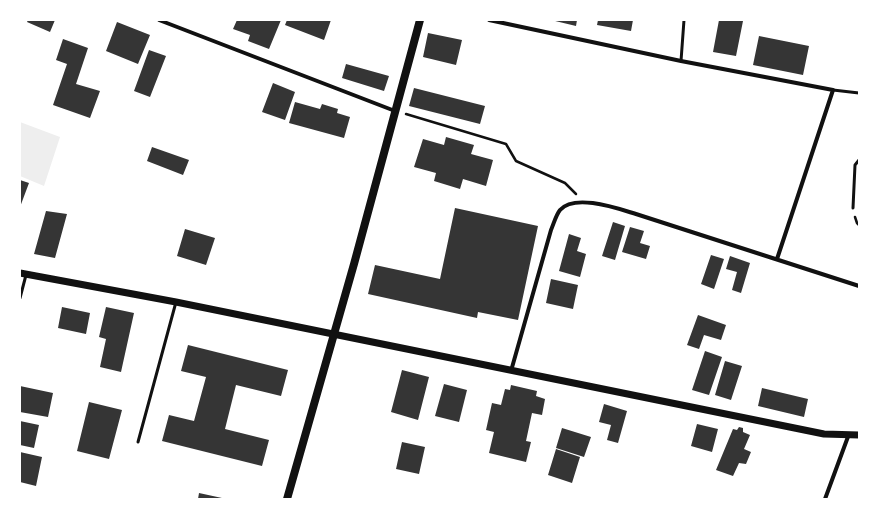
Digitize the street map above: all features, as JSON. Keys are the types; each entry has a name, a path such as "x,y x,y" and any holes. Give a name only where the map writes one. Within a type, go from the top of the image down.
{"main road":[{"path":"287,499 335,335 420,20"}],"street":[{"path":"159,20 395,111"},
{"path":"488,20 681,61 833,90 778,259"},
{"path":"511,371 551,230 560,210 566,205 585,202 601,204 859,286"},
{"path":"23,274 176,302 824,434 859,435"},
{"path":"825,499 849,434"}],"lane":[{"path":"681,61 684,20"},
{"path":"833,90 859,93"},
{"path":"853,208 855,165 859,160"},
{"path":"20,298 23,274"},
{"path":"138,442 176,302"}],"path":[{"path":"395,111 506,144 516,161 565,183 585,202"}],"shaded area":[{"path":"20,122 60,137 44,186 20,176"}],"building":[{"path":"28,20 55,20 50,32 27,22"},
{"path":"237,20 281,20 269,49 248,41 250,35 233,29"},
{"path":"287,20 331,20 324,40 285,25"},
{"path":"551,20 577,20 576,26"},
{"path":"598,20 633,20 631,31 597,25"},
{"path":"719,20 743,21 736,56 713,52"},
{"path":"117,22 150,35 138,64 106,51"},
{"path":"428,33 462,40 456,65 423,57"},
{"path":"759,36 809,46 803,75 753,65"},
{"path":"63,39 88,48 76,84 100,91 90,118 53,105 67,64 56,60"},
{"path":"149,50 166,56 150,97 134,91"},
{"path":"346,64 389,76 384,91 342,78"},
{"path":"273,83 295,92 285,120 262,112"},
{"path":"414,88 485,106 480,124 409,106"},
{"path":"295,102 320,109 322,104 338,109 337,113 350,117 344,138 289,123"},
{"path":"446,137 474,145 471,154 493,160 486,186 463,179 460,189 434,181 436,173 414,167 423,139 444,145"},
{"path":"152,147 189,160 183,175 147,161"},
{"path":"20,180 29,183 20,207"},
{"path":"455,208 538,226 518,320 478,312 477,318 368,294 375,265 440,279"},
{"path":"46,211 67,214 55,258 34,254"},
{"path":"613,222 625,226 615,260 602,256"},
{"path":"630,227 644,231 640,243 650,246 646,259 622,252"},
{"path":"185,229 215,238 206,265 177,256"},
{"path":"569,234 581,238 577,251 586,254 580,277 559,271"},
{"path":"711,255 724,259 714,289 701,284"},
{"path":"730,256 750,263 741,293 732,290 737,272 726,269"},
{"path":"551,279 578,285 573,309 546,303"},
{"path":"62,307 90,313 86,334 58,328"},
{"path":"106,307 134,313 121,372 100,367 106,339 99,337"},
{"path":"698,315 726,325 721,340 704,335 699,349 687,345"},
{"path":"188,345 288,370 281,396 236,385 225,429 269,440 262,466 162,441 169,415 194,421 206,377 181,371"},
{"path":"705,351 722,357 709,395 692,390"},
{"path":"725,361 742,366 731,400 715,395"},
{"path":"402,370 429,377 418,420 391,412"},
{"path":"444,384 467,390 459,422 435,416"},
{"path":"511,385 537,391 536,396 545,399 542,415 532,413 526,441 531,442 526,462 489,453 494,432 486,430 492,403 501,405 505,389 510,390"},
{"path":"20,386 53,393 48,417 20,412"},
{"path":"762,388 808,399 804,417 758,406"},
{"path":"89,402 122,410 109,459 77,451"},
{"path":"604,404 627,411 618,443 607,440 611,425 599,422"},
{"path":"20,421 39,425 34,448 20,445"},
{"path":"697,424 718,429 712,452 691,446"},
{"path":"739,427 743,428 743,432 750,435 744,449 751,452 746,464 739,463 733,476 716,470 733,429 737,430"},
{"path":"562,428 591,437 584,457 556,448"},
{"path":"402,442 425,447 419,474 396,469"},
{"path":"556,449 580,457 572,483 548,475"},
{"path":"20,452 42,457 36,486 20,482"},
{"path":"199,493 222,498 222,499 198,499"}]}
